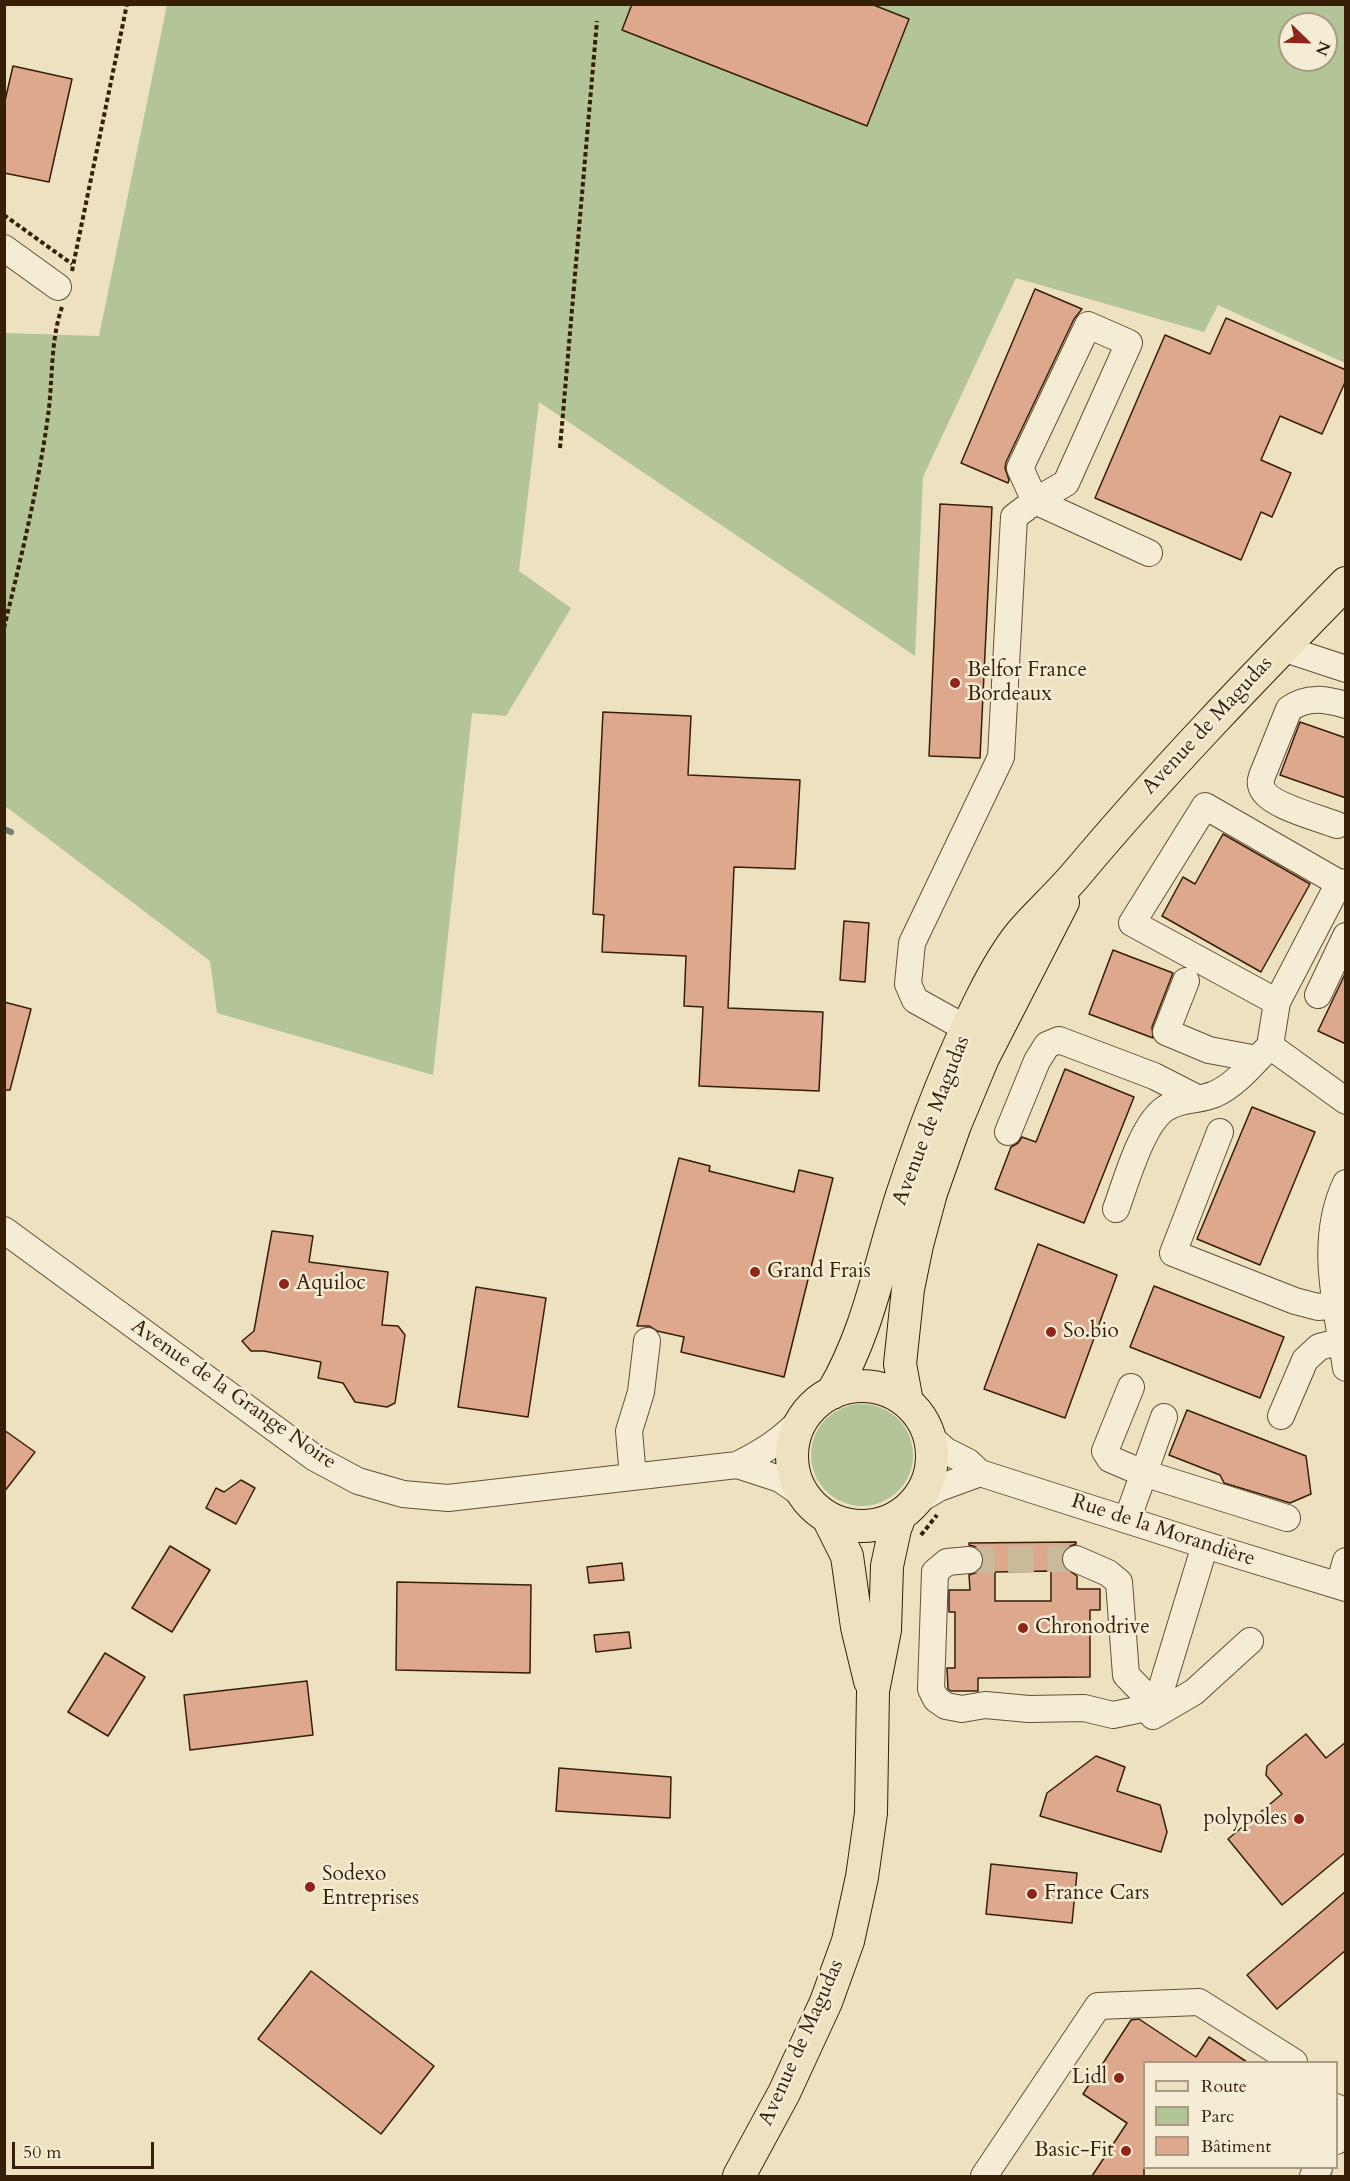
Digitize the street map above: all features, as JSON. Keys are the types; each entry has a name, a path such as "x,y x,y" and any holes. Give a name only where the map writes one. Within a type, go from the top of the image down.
{"main road":[{"name":"Avenue de Magudas","path":"832,1393 852,1357 862,1332 884,1264 902,1196 926,1129 967,1029 982,998 1021,933 1077,874 1123,818 1346,583"},
{"name":"Avenue de Magudas","path":"907,1402 900,1364 908,1289 931,1193 982,1058 1077,874"},
{"path":"871,1386 890,1392 907,1402 921,1418 930,1437 932,1459 920,1509 883,1524 864,1527 846,1525 828,1518 815,1508 805,1496 795,1477 792,1455 796,1434 806,1415 818,1402 832,1393 851,1387 871,1386"},
{"name":"Avenue de Magudas","path":"738,2176 784,2093 826,2002 848,1941 862,1877 871,1813 873,1691 885,1630 887,1566 895,1529 920,1509"},
{"name":"Avenue de Magudas","path":"828,1518 847,1556 857,1627 873,1691"}],"street":[{"path":"4,248 64,289"},
{"path":"967,1029 915,1000 908,984 912,943 1001,757 1014,517 1035,501 1066,483 1129,343 1088,325 1020,468 1035,501 1149,553"},
{"path":"1282,648 1346,669"},
{"path":"1337,825 1276,803 1260,786 1289,709 1298,702 1314,699 1346,705"},
{"path":"1116,1209 1146,1131 1156,1118 1166,1108 1213,1095 1225,1088 1264,1053 1277,1002 1342,882 1205,806 1132,923 1277,1002"},
{"path":"1318,995 1346,936"},
{"path":"1186,981 1166,1032 1209,1050 1264,1053 1346,1101"},
{"path":"1008,1132 1037,1060 1047,1045 1059,1040 1154,1076 1197,1098"},
{"path":"1220,1132 1173,1253 1302,1303 1318,1307 1336,1305"},
{"path":"1344,1192 1332,1234 1331,1272 1346,1368"},
{"name":"Avenue de la Grange Noire","path":"4,1230 315,1458 358,1481 403,1494 448,1498 737,1465 765,1451 784,1437 806,1415"},
{"path":"633,1477 629,1431 641,1392 648,1341"},
{"path":"1281,1416 1305,1360 1319,1347 1341,1341"},
{"path":"1131,1387 1105,1451 1110,1459 1143,1473 1287,1518"},
{"path":"1127,1520 1164,1417"},
{"name":"Rue de la Morandière","path":"930,1437 946,1451 968,1461 980,1473 1204,1545 1342,1586"},
{"name":"Avenue de la Grange Noire","path":"737,1465 780,1479 805,1496"},
{"path":"920,1509 939,1488 980,1473"},
{"path":"1154,1711 1204,1545"},
{"path":"1076,1559 1108,1573 1119,1582 1126,1675 1154,1711"},
{"path":"969,1560 947,1562 935,1572 931,1689 936,1699 946,1706 1084,1708 1113,1715 1154,1711 1194,1692 1250,1641"},
{"path":"1342,1586 1346,1561"},
{"path":"984,2176 1098,2006 1199,2002 1292,2061"}],"path":[{"path":"4,628 34,500 48,414 55,326 73,264 127,4"},
{"path":"560,447 597,21"},
{"path":"4,215 73,264"},
{"path":"914,1543 920,1509"}],"green space":[{"path":"167,5 1345,5 1345,363 1218,305 1204,332 1016,278 923,477 915,656 539,402 519,571 571,608 506,716 472,713 433,1075 217,1013 210,961 5,806 4,333 99,336"},
{"path":"862,1404 881,1408 898,1419 909,1436 913,1455 909,1474 898,1491 881,1502 862,1506 843,1502 826,1491 815,1474 811,1455 815,1436 826,1419 843,1408"}],"building":[{"path":"632,4 871,4 909,19 867,126 622,30"},
{"path":"13,66 72,79 49,182 4,173 4,105"},
{"path":"1035,289 1082,309 1074,319 1006,462 1008,483 961,463"},
{"path":"1226,318 1346,370 1346,380 1322,434 1280,416 1261,460 1291,473 1272,517 1261,512 1241,560 1095,498 1165,335 1210,354"},
{"path":"940,504 992,507 980,758 929,756"},
{"path":"603,712 691,716 688,775 800,780 795,869 734,867 728,1008 823,1012 819,1091 699,1086 703,1007 684,1006 686,956 602,952 604,915 593,914"},
{"path":"1300,722 1346,738 1346,798 1280,775"},
{"path":"1223,834 1310,884 1261,972 1162,916 1183,877 1195,884"},
{"path":"844,921 869,923 865,982 840,980"},
{"path":"1113,950 1173,973 1152,1027 1153,1038 1089,1014"},
{"path":"1346,972 1346,1044 1318,1031"},
{"path":"4,1002 31,1009 10,1090 4,1090"},
{"path":"1065,1069 1134,1097 1084,1223 995,1189 1011,1147 1022,1137 1036,1142"},
{"path":"1252,1107 1315,1132 1260,1265 1197,1239"},
{"name":"Grand Frais","path":"679,1158 710,1166 709,1171 794,1192 799,1170 833,1178 784,1377 681,1352 684,1337 657,1331 649,1326 637,1326"},
{"path":"272,1231 313,1236 309,1262 388,1272 382,1325 398,1326 405,1335 395,1403 387,1407 355,1402 343,1383 318,1378 321,1362 264,1351 251,1351 242,1341 254,1331"},
{"name":"So.bio","path":"1038,1244 1117,1275 1065,1418 984,1389"},
{"path":"1154,1286 1284,1337 1260,1398 1130,1347"},
{"path":"476,1287 546,1298 528,1417 458,1407"},
{"path":"1187,1410 1306,1456 1311,1494 1290,1503 1224,1483 1220,1475 1169,1455"},
{"path":"4,1430 35,1452 4,1492"},
{"path":"241,1480 255,1488 236,1524 206,1508 216,1488 224,1492"},
{"name":"Chronodrive","path":"1076,1542 1063,1552 1061,1560 1064,1567 1077,1576 1077,1589 1100,1589 1100,1610 1090,1610 1090,1677 978,1678 978,1691 948,1689 947,1668 955,1668 955,1612 949,1612 949,1590 970,1590 969,1575 978,1572 984,1559 981,1551 969,1543","holes":["1051,1571 1051,1601 995,1601 995,1572"]},
{"path":"170,1546 210,1570 172,1632 132,1608"},
{"path":"622,1563 624,1580 589,1583 587,1567"},
{"path":"397,1582 531,1585 530,1673 396,1670"},
{"path":"629,1632 631,1648 596,1652 594,1635"},
{"path":"105,1653 145,1677 108,1736 68,1712"},
{"path":"307,1681 313,1735 190,1750 184,1695"},
{"name":"polypoles","path":"1306,1734 1326,1758 1346,1742 1346,1852 1282,1905 1228,1839 1282,1794 1266,1775 1267,1766"},
{"path":"1096,1756 1125,1767 1117,1791 1160,1805 1167,1832 1161,1852 1040,1816 1047,1793"},
{"path":"559,1768 671,1777 670,1818 556,1811"},
{"name":"France Cars","path":"991,1864 1077,1873 1072,1923 986,1914"},
{"path":"1346,1891 1346,1950 1277,2009 1247,1975"},
{"path":"311,1971 434,2066 381,2134 258,2039"},
{"name":"Lidl","path":"1139,2019 1196,2057 1209,2037 1245,2061 1143,2061 1144,2176 1092,2176 1127,2123 1083,2094 1131,2020"}],"waterway":[{"path":"4,829 11,832"}],"tunnel":[{"path":"969,1560 1076,1559"}],"place":[{"name":"Belfor France Bordeaux","path":"955,683"},
{"name":"Grand Frais","path":"755,1272"},
{"name":"Aquiloc","path":"284,1284"},
{"name":"So.bio","path":"1051,1332"},
{"name":"Chronodrive","path":"1023,1628"},
{"name":"polypoles","path":"1299,1819"},
{"name":"Sodexo Entreprises","path":"310,1887"},
{"name":"France Cars","path":"1032,1894"},
{"name":"Lidl","path":"1119,2078"},
{"name":"Basic-Fit","path":"1126,2151"}]}
